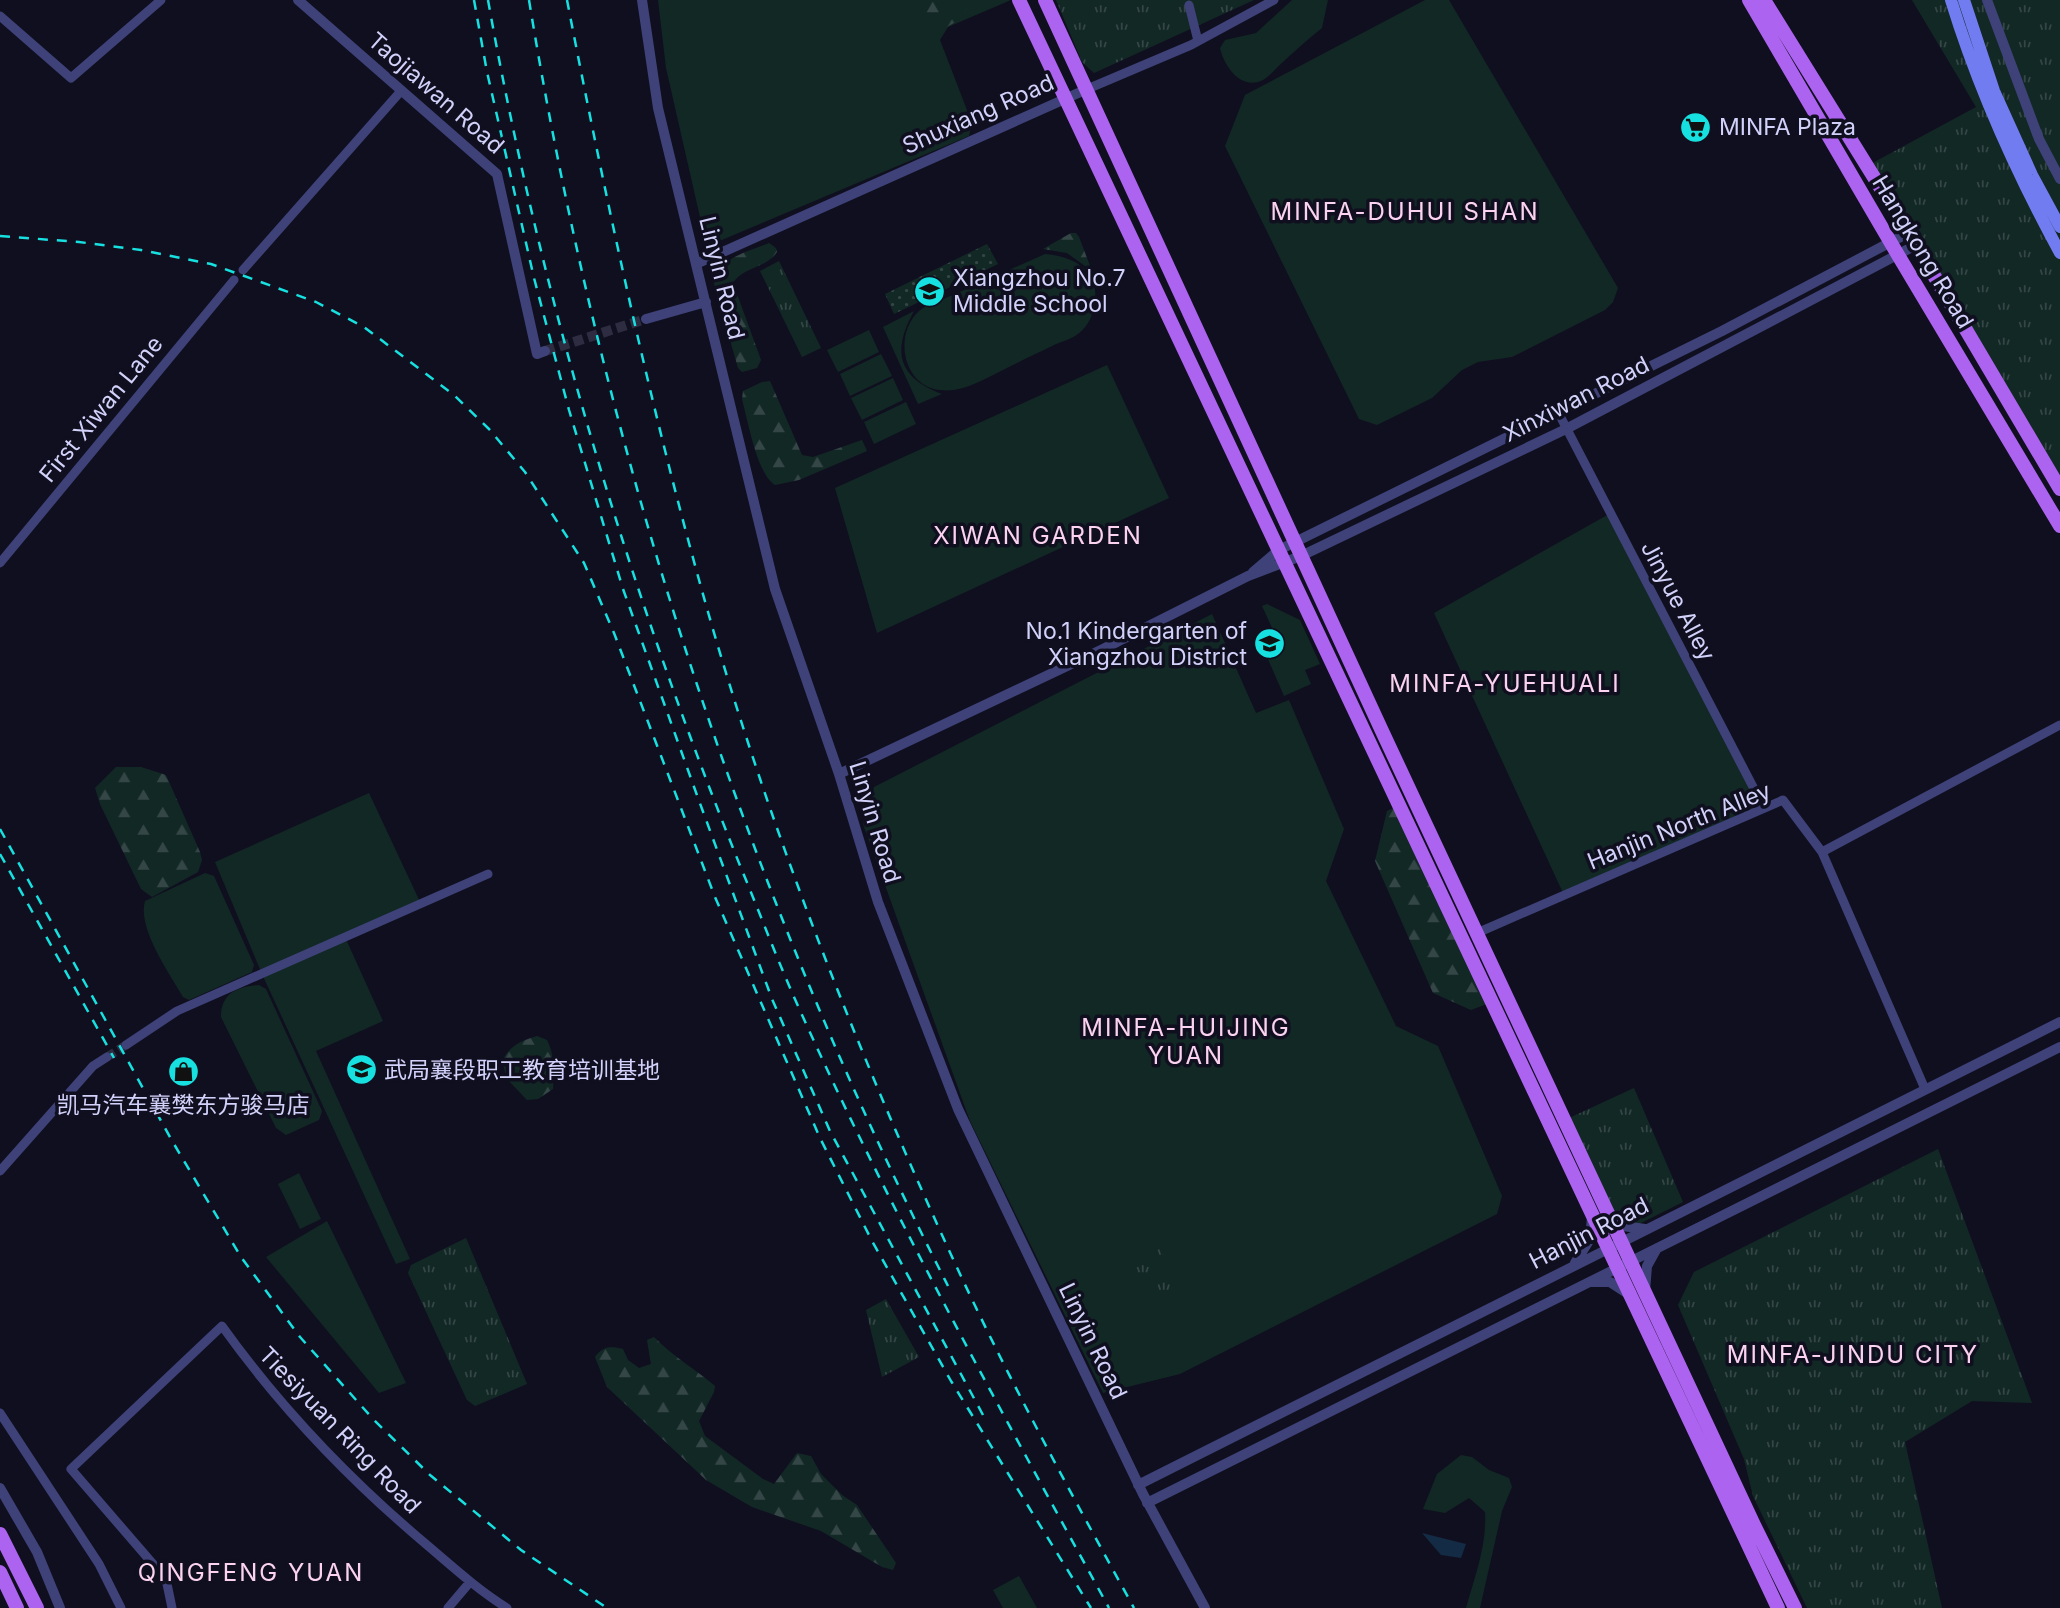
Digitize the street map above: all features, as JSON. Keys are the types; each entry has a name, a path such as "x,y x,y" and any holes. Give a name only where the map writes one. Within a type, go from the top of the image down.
{"main road":[{"path":"1019,0 1592,1214 1614,1244 1624,1264 1778,1608"},
{"path":"1045,0 1609,1216 1614,1244"},
{"name":"Hangkong Road","path":"1749,0 2060,526"},
{"name":"Hangkong Road","path":"1764,0 1912,239 2060,489"},
{"path":"1951,0 1984,94 2023,184 2060,253"},
{"path":"1964,0 1994,91 2032,175 2060,227"},
{"path":"1638,1294 1795,1608"},
{"path":"0,1534 37,1608"},
{"path":"0,1572 17,1608"}],"street":[{"path":"0,16 71,78 161,0"},
{"name":"Taojiawan Road","path":"298,0 497,174 537,354 545,351"},
{"name":"Linyin Road","path":"642,0 658,108 775,589 839,774 878,902 958,1108 1138,1485 1205,1608"},
{"name":"Shuxiang Road","path":"696,264 1198,41 1274,0"},
{"path":"1987,0 2039,138 2060,180"},
{"path":"1189,5 1198,41"},
{"path":"243,270 401,91"},
{"name":"Xinxiwan Road","path":"839,774 1103,649 1282,556 1566,429 1912,239"},
{"name":"Xinxiwan Road","path":"1298,549 1558,412 1894,249"},
{"name":"First Xiwan Lane","path":"0,563 234,280"},
{"path":"646,319 706,302"},
{"name":"Jinyue Alley","path":"1558,412 1764,808"},
{"path":"1925,1089 1822,852 2060,725"},
{"name":"Hanjin North Alley","path":"1477,933 1783,800 1822,852"},
{"path":"126,1045 177,1011 488,874"},
{"name":"Hanjin Road","path":"1138,1485 2060,1021"},
{"name":"Hanjin Road","path":"1147,1503 2060,1047"},
{"path":"0,1171 93,1066 107,1057"},
{"path":"1575,1264 1590,1239 1592,1214"},
{"path":"1609,1216 1623,1226 1645,1229"},
{"path":"1588,1282 1610,1282 1638,1294 1647,1266 1657,1247"},
{"name":"Tiesiyuan Ring Road","path":"172,1608 166,1579 71,1469 222,1326 256,1374 373,1500 485,1595 507,1608"},
{"path":"0,1413 99,1564 121,1608"},
{"path":"0,1488 37,1552 60,1608"},
{"path":"448,1608 470,1582"}],"green space":[{"path":"658,0 1011,0 948,27 940,40 972,123 969,136 717,242 705,239 666,68"},
{"path":"928,0 964,0 967,8 961,19 938,32 922,20 922,11"},
{"path":"1056,0 1254,0 1094,73 1082,62"},
{"path":"1292,0 1328,0 1322,28 1263,80 1248,82 1235,75 1225,62 1220,48 1225,40 1256,33"},
{"path":"1425,0 1449,0 1618,288 1613,302 1605,310 1512,357 1478,362 1462,370 1432,398 1377,425 1359,419 1225,146 1245,95"},
{"path":"1912,0 2060,0 2060,491 1867,166 1976,107"},
{"path":"1071,233 1076,233 1079,237 1092,271 1067,253 1043,249"},
{"path":"769,243 776,248 777,252 773,257 742,274 733,283 761,360 757,368 742,372 738,368 713,280 716,272 728,261"},
{"path":"987,244 998,264 894,314 885,294"},
{"path":"1045,254 1074,262 1088,273 1093,281 1095,302 1090,320 1082,331 964,388 940,390 917,379 910,370 904,345 911,321 919,311"},
{"path":"779,261 821,348 802,357 760,271"},
{"path":"914,311 903,338 903,361 916,379 942,394 918,404 883,327"},
{"path":"869,330 879,352 838,372 827,350"},
{"path":"881,354 892,376 850,396 840,374"},
{"path":"1107,365 1169,498 877,633 835,488"},
{"path":"893,378 903,400 862,420 851,398"},
{"path":"770,381 802,455 813,457 862,440 867,451 799,480 775,485 758,459 742,399 743,391"},
{"path":"906,402 916,424 874,444 864,422"},
{"path":"1609,514 1760,805 1563,893 1434,613"},
{"path":"1267,604 1300,620 1320,664 1305,670 1311,684 1284,696 1264,650 1279,643 1262,606"},
{"path":"1212,614 1256,713 1289,700 1344,829 1326,881 1396,1026 1438,1046 1502,1196 1497,1214 1180,1374 1103,1393 970,1121 863,824 874,787"},
{"path":"116,767 141,767 166,775 200,852 202,860 198,872 152,897 141,889 95,788"},
{"path":"369,793 421,904 345,937 383,1021 316,1051 410,1259 396,1264 262,974 215,862"},
{"path":"1399,805 1492,1002 1471,1010 1433,993 1375,861 1387,811"},
{"path":"205,873 214,876 254,965 252,972 189,1000 183,997 150,937 144,912 145,901"},
{"path":"259,985 266,989 322,1111 319,1120 286,1135 276,1128 221,1017 227,997 244,987"},
{"path":"537,1036 547,1040 551,1052 553,1089 538,1099 527,1100 507,1079 502,1061 516,1045"},
{"path":"1634,1088 1683,1202 1639,1224 1625,1223 1613,1213 1569,1118"},
{"path":"1938,1149 2032,1403 1972,1401 1905,1442 1942,1608 1807,1608 1753,1496 1744,1459 1678,1305 1694,1272"},
{"path":"299,1173 321,1219 300,1229 278,1184"},
{"path":"327,1221 406,1383 379,1393 266,1257"},
{"path":"466,1238 527,1384 475,1406 467,1400 408,1273 411,1265"},
{"path":"1158,1243 1179,1290 1152,1303 1131,1256"},
{"path":"886,1299 919,1357 882,1377 866,1310"},
{"path":"654,1337 715,1386 699,1421 705,1436 763,1479 774,1484 797,1453 811,1456 821,1474 842,1495 857,1505 896,1563 893,1570 882,1567 821,1531 752,1507 706,1480 607,1387 595,1357 598,1353 607,1348 623,1349 628,1360 639,1368 651,1364 647,1340"},
{"path":"1461,1455 1472,1457 1489,1470 1509,1478 1512,1487 1502,1511 1480,1608 1466,1608 1482,1548 1485,1512 1469,1498 1445,1513 1423,1509 1437,1474"},
{"path":"1019,1576 1037,1608 1003,1608 993,1590"}],"water":[{"path":"1422,1533 1466,1544 1461,1558 1441,1555"}],"tunnel":[{"path":"545,351 646,319"},
{"path":"107,1057 126,1045"}],"railway":[{"path":"474,0 487,72 534,278 569,410 623,589 698,798 772,999 830,1131 983,1415"},
{"path":"488,0 534,222 592,440 625,549 700,762 787,981 867,1152 945,1306 1109,1608"},
{"path":"529,0 560,167 596,333 639,497 689,659 744,819 806,977 874,1133 948,1286"},
{"path":"567,0 614,231 687,536 732,693 786,855 847,1014 913,1171 969,1294 1061,1475 1134,1608"},
{"path":"0,236 141,250 211,264 316,302 364,327 454,395 489,429 525,472 584,563 614,633 715,897 820,1138 872,1241 951,1381 1091,1608"},
{"path":"0,829 171,1139 241,1257 300,1337 373,1419 430,1475 521,1550 607,1608"},
{"path":"0,854 114,1058"}],"place":[{"name":"MINFA Plaza","path":"1696,127"},
{"name":"Xiangzhou No.7 Middle School","path":"930,291"},
{"name":"No.1 Kindergarten of Xiangzhou District","path":"1270,644"},
{"name":"武局襄段职工教育培训基地","path":"361,1070"},
{"name":"凯马汽车襄樊东方骏马店","path":"183,1071"}],"district":[{"name":"MINFA-DUHUI SHAN","path":"1405,212"},
{"name":"XIWAN GARDEN","path":"1038,536"},
{"name":"MINFA-YUEHUALI","path":"1505,684"},
{"name":"MINFA-HUIJING YUAN","path":"1186,1042"},
{"name":"MINFA-JINDU CITY","path":"1853,1355"},
{"name":"QINGFENG YUAN","path":"251,1573"}]}
